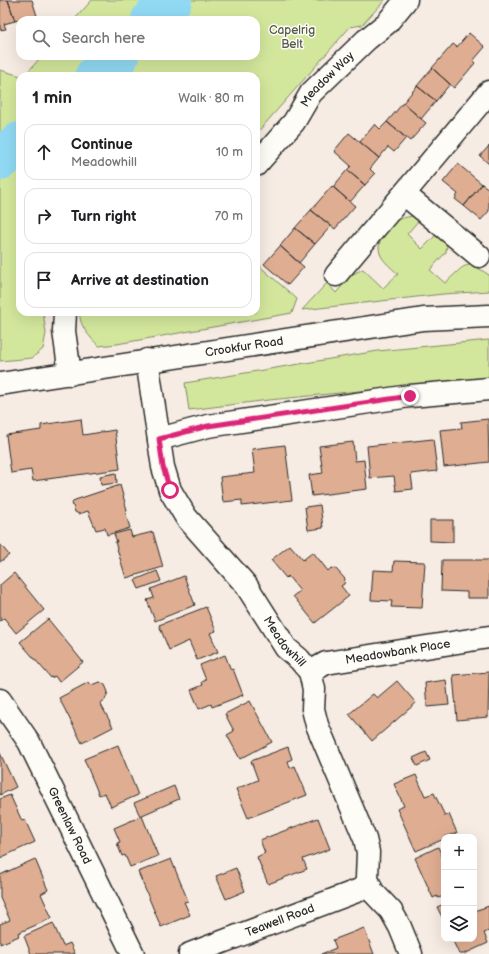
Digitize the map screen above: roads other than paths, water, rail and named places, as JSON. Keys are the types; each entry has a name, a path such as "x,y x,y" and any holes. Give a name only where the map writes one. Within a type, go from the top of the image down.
{"street":[{"name":"Meadow Way","path":"260,160 294,122 311,94 366,40 387,23 406,0"},
{"path":"336,275 489,92"},
{"path":"404,194 479,256"},
{"path":"65,316 64,331 70,374"},
{"name":"Crookfur Road","path":"0,384 70,374 148,360 423,319 489,316"},
{"name":"Meadowhill","path":"148,360 163,467 170,490 186,517 246,585 286,648 299,658 310,672 314,689 313,709 318,725 365,839 368,852 367,878 370,886"},
{"path":"159,439 208,426 410,396 489,389"},
{"name":"Meadowbank Place","path":"310,672 326,663 489,637"},
{"name":"Greenlaw Road","path":"0,700 29,742 133,954"},
{"path":"370,886 372,891 391,910 411,954"},
{"name":"Teawell Road","path":"190,954 370,886"}],"waterway":[{"path":"156,16 171,0"},
{"path":"100,72 114,60"},
{"path":"0,159 16,146"}],"park label":[{"name":"Capelrig Belt","path":"292,37"}]}
